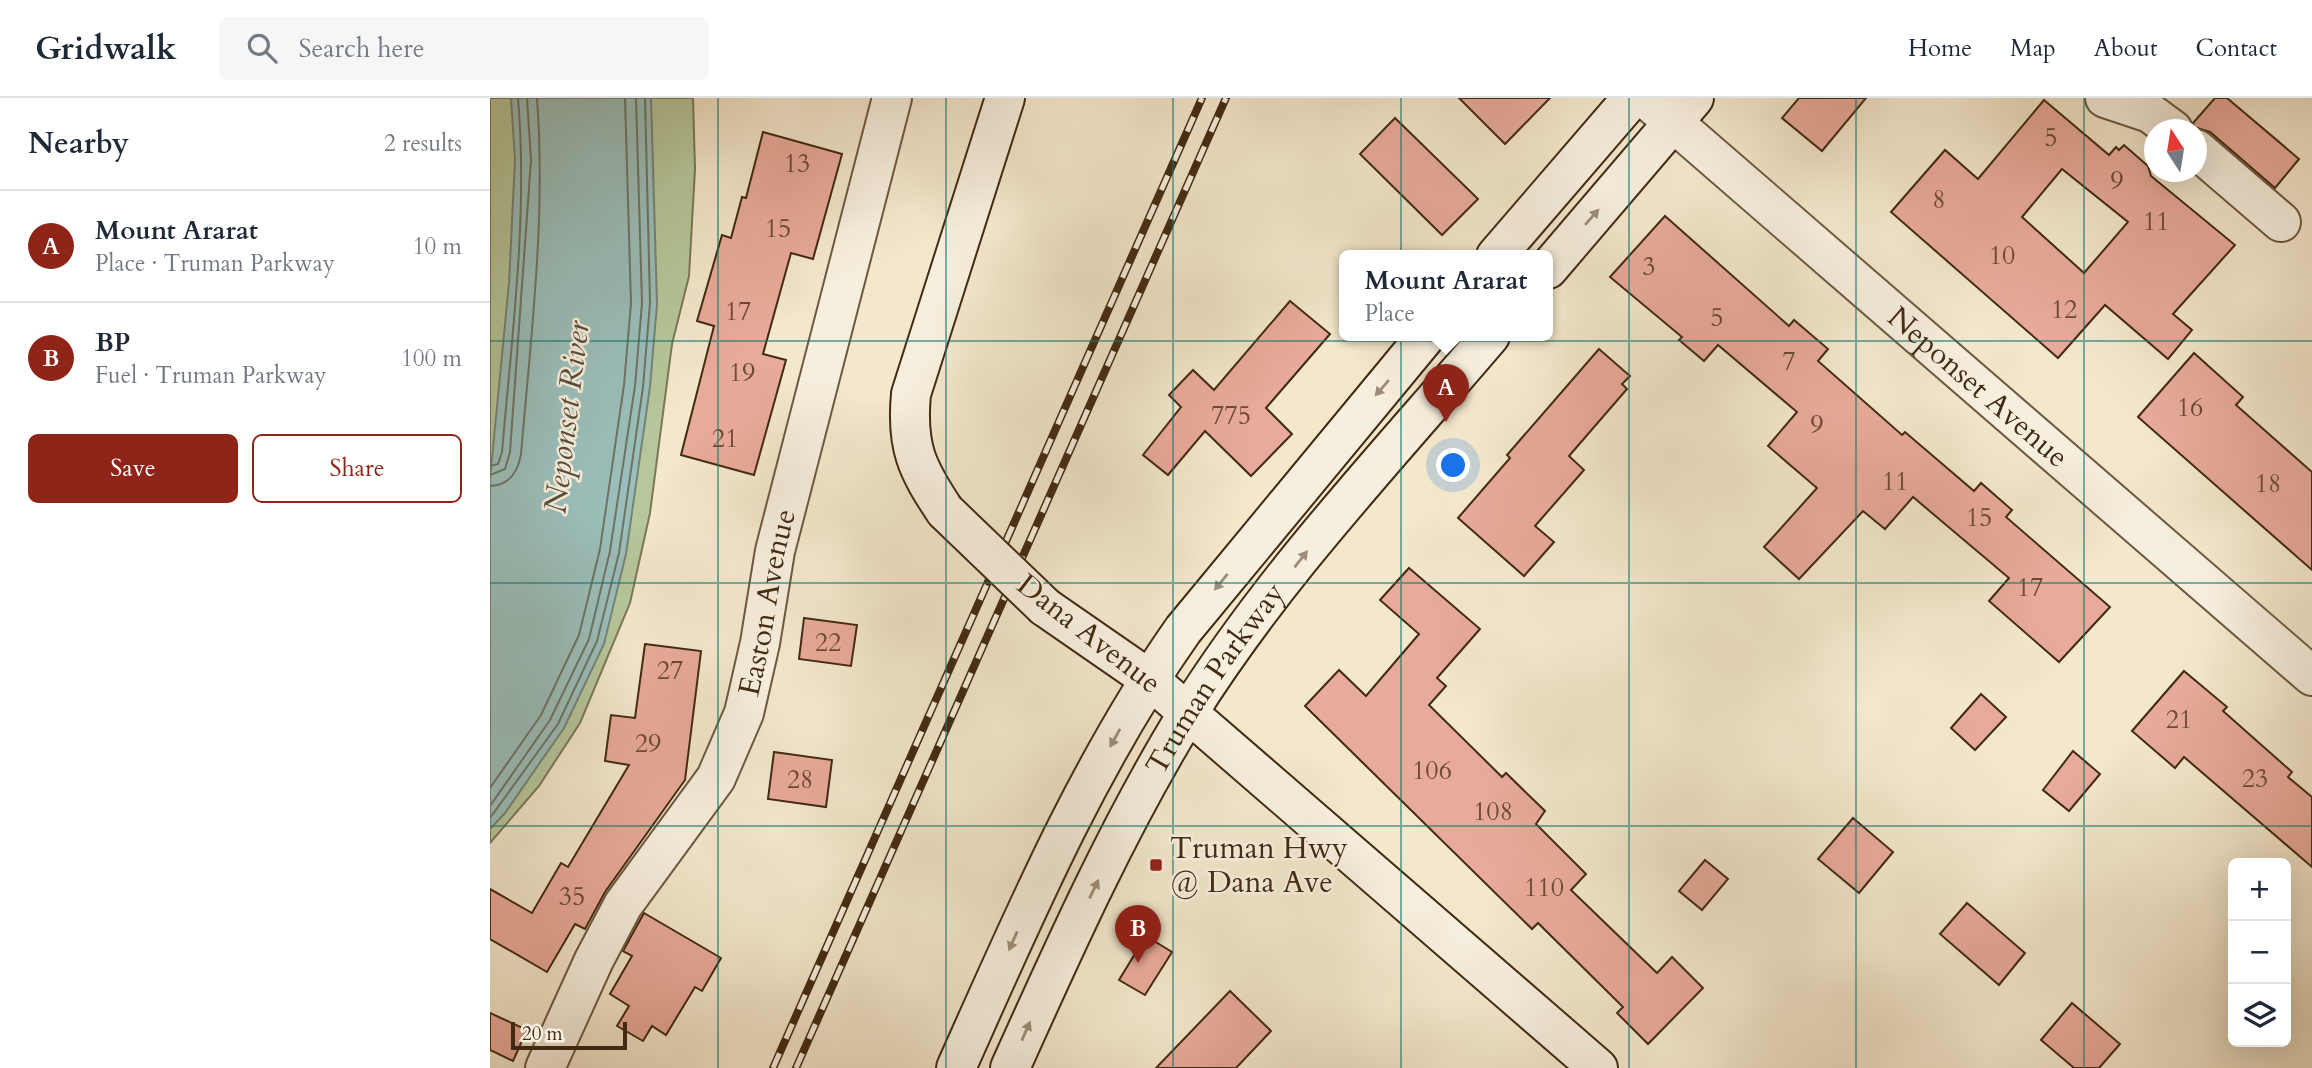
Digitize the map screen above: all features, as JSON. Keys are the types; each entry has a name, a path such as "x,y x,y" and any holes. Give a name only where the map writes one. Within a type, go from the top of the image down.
{"street":[{"name":"Easton Avenue","path":"545,1068 622,905 716,778 744,713 761,643 775,551 892,98"},
{"name":"Dana Avenue","path":"1005,98 911,394 909,416 913,456 919,472 946,511 1045,607 1149,679 1598,1068"},
{"path":"1501,250 1632,98"},
{"path":"2105,98 2150,113 2158,119"},
{"path":"1553,262 1670,106"},
{"name":"Neponset Avenue","path":"1670,106 2312,676"},
{"path":"2207,158 2281,222"},
{"name":"Truman Parkway","path":"956,1068 1063,837 1149,679 1200,608 1422,341"},
{"name":"Truman Parkway","path":"1010,1068 1113,850 1188,713 1228,654 1312,545 1486,341"}],"green space":[{"path":"490,98 693,98 695,169 689,276 672,344 650,513 630,603 580,723 539,786 490,843"}],"water":[{"name":"Neponset River","path":"511,98 651,98 657,304 650,387 626,554 604,644 564,728 505,813 490,829 490,479 509,283 515,159"}],"building":[{"path":"1459,98 1550,98 1505,144"},
{"path":"1799,98 1866,98 1822,151 1782,118"},
{"path":"2215,98 2227,98 2299,159 2275,188 2207,131 2207,119 2197,119"},
{"path":"2044,100 2109,155 2116,147 2119,150 2124,145 2144,162 2144,182 2158,182 2235,245 2173,314 2192,330 2168,359 2105,305 2058,358 1891,212 1945,150 1978,179","holes":["2062,169 2128,222 2084,273 2022,217"]},
{"path":"1395,118 1478,199 1442,235 1360,154"},
{"path":"763,132 842,154 813,259 791,253 763,354 786,360 754,475 681,455 714,326 697,321 722,235 731,238 742,197 746,198"},
{"path":"1665,216 1789,326 1794,320 1828,349 1818,361 1902,435 1905,432 1974,491 1981,483 2012,510 2006,517 2110,607 2059,662 1989,601 2009,578 1913,497 1885,529 1863,511 1799,579 1764,547 1817,488 1768,446 1797,412 1718,345 1704,361 1679,340 1682,337 1610,277"},
{"path":"1290,301 1330,334 1266,408 1292,434 1251,476 1205,431 1168,475 1143,455 1181,407 1169,395 1193,370 1214,390"},
{"path":"1599,349 1630,376 1622,384 1627,389 1569,456 1584,470 1535,526 1554,542 1524,576 1458,518 1510,458 1507,455"},
{"path":"2194,353 2243,397 2236,405 2312,472 2312,570 2138,417"},
{"path":"1409,568 1480,629 1437,678 1446,686 1429,705 1502,777 1506,773 1545,811 1536,824 1586,874 1571,890 1657,973 1672,957 1703,988 1648,1044 1617,1013 1623,1007 1538,923 1532,929 1305,706 1339,670 1366,696 1419,634 1380,600"},
{"path":"804,618 857,625 851,666 799,659"},
{"path":"645,644 701,651 685,780 605,892 585,929 575,924 547,972 490,939 490,889 532,913 561,863 568,867 629,765 605,761 611,715 635,718"},
{"path":"2184,671 2227,707 2223,711 2292,772 2288,777 2312,797 2312,867 2184,757 2175,768 2132,731"},
{"path":"1981,694 2006,717 1975,750 1951,728"},
{"path":"2073,751 2100,774 2069,811 2043,790"},
{"path":"774,752 832,760 826,807 768,799"},
{"path":"1853,818 1893,852 1859,893 1818,859"},
{"path":"1705,860 1728,879 1702,910 1679,891"},
{"path":"1967,903 2025,953 1999,985 1940,934"},
{"path":"644,913 721,958 702,991 695,987 666,1035 652,1026 643,1041 617,1026 629,1006 610,994 632,956 623,951"},
{"path":"1146,936 1172,952 1145,995 1119,980"},
{"path":"1230,991 1271,1031 1236,1068 1156,1068"},
{"path":"2072,1003 2120,1044 2099,1068 2074,1068 2041,1040"},
{"path":"490,1013 527,1030 513,1061 490,1050"}],"railway":[{"path":"773,1068 1202,98"},
{"path":"796,1068 1226,98"}],"place":[{"name":"Mount Ararat","path":"1446,422"},
{"name":"Truman Hwy @ Dana Ave","path":"1156,865"},
{"name":"BP","path":"1138,963"}]}
